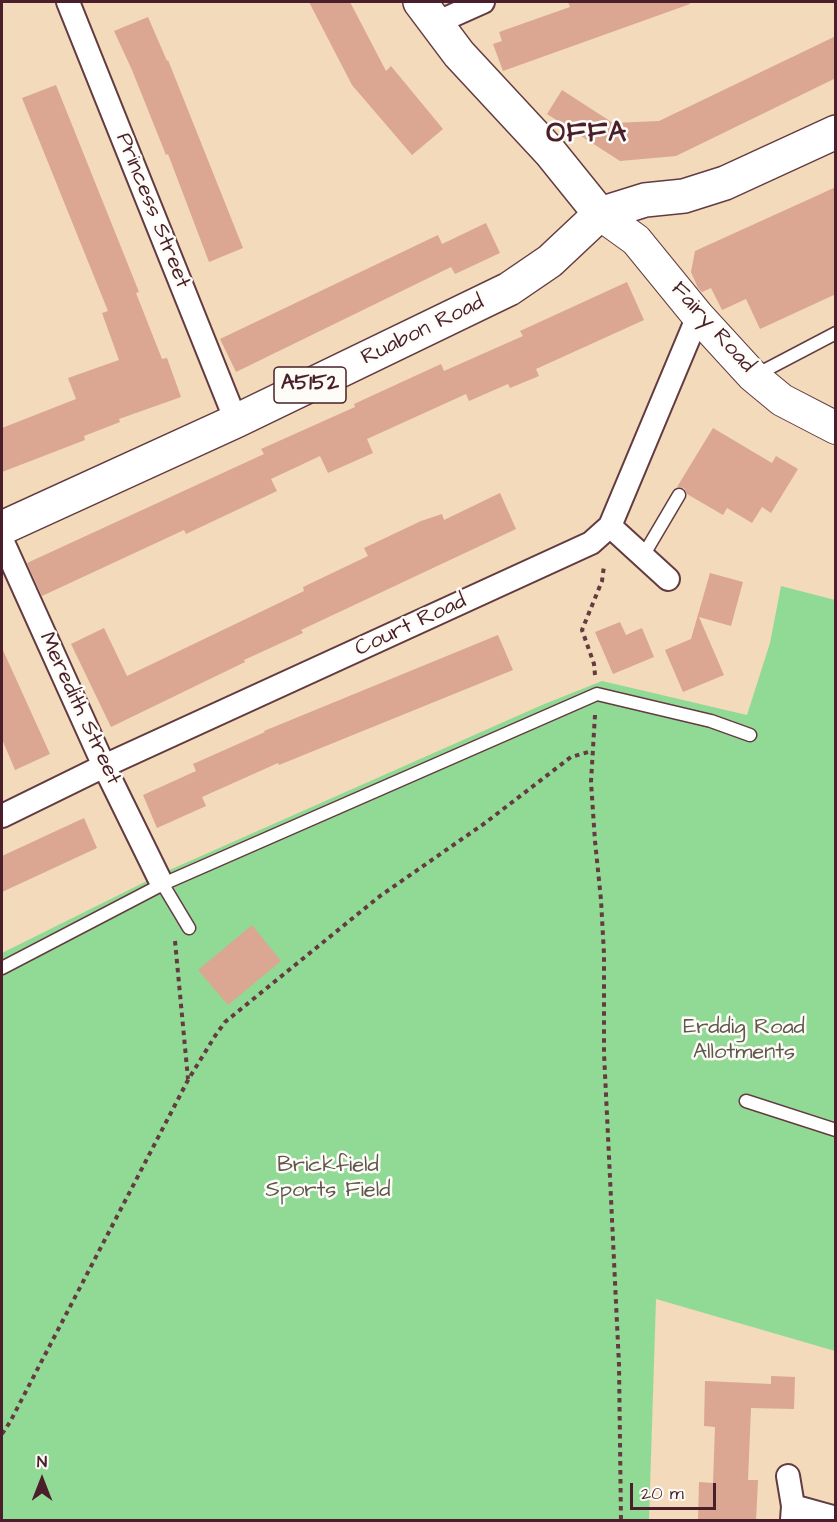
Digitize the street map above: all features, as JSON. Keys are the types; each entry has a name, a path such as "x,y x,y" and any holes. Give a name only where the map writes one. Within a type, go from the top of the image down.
{"main road":[{"path":"428,12 459,54 550,152 600,214"},
{"name":"Ruabon Road","path":"2,528 236,421 509,289 550,261 600,214 645,200 684,196 725,183 836,132"},
{"name":"Fairy Road","path":"600,214 636,240 698,316 753,376 782,400 836,428"}],"street":[{"name":"Princess Street","path":"68,2 236,421"},
{"path":"428,12 483,2"},
{"name":"Court Road","path":"2,816 104,766 591,543 610,526 698,316"},
{"path":"610,526 668,579"},
{"name":"Meredith Street","path":"2,540 104,766 161,881"},
{"path":"788,1476 792,1513 836,1518"}],"lane":[{"path":"753,376 836,333"},
{"path":"644,556 679,495"},
{"path":"2,968 161,881 597,694 711,721 750,735"},
{"path":"161,881 189,928"},
{"path":"746,1101 836,1130"}],"path":[{"path":"610,526 602,581 582,630 594,664 597,694 591,782 594,841 601,900 604,1053 619,1365 621,1521"},
{"path":"2,1434 188,1080 225,1022 380,896 485,823 571,757 592,751"},
{"path":"188,1080 174,942 189,928"}],"green space":[{"name":"Brickfield Sports Field","path":"781,586 835,600 835,1351 656,1299 649,1520 2,1520 2,953 165,872 542,705 602,681 747,715 770,643"}],"building":[{"path":"309,2 350,2 386,71 391,66 443,129 412,155 352,85"},
{"path":"568,2 689,2 690,4 503,71 493,44 502,41 499,32 570,7"},
{"path":"148,17 168,60 243,248 209,262 168,154 166,155 114,31"},
{"path":"836,36 836,78 676,156 620,161 547,114 562,90 613,123 659,121"},
{"path":"56,85 139,292 136,293 162,359 167,358 181,397 119,419 120,422 84,436 85,440 2,472 2,428 76,399 68,378 119,360 102,313 108,311 22,98"},
{"path":"836,187 836,294 760,329 746,299 722,310 711,288 702,292 698,288 691,272 695,251"},
{"path":"486,223 500,253 455,274 451,267 236,372 220,339 438,235 442,244"},
{"path":"627,282 644,320 536,369 539,376 510,388 508,384 469,401 466,394 367,439 373,453 328,473 320,456 271,479 277,491 186,534 184,530 42,596 27,563 264,454 261,449 355,407 354,404 441,364 444,371 523,336 520,331"},
{"path":"713,428 772,463 776,456 798,469 771,513 762,507 752,523 727,508 723,515 687,494 684,488 677,487"},
{"path":"500,493 516,529 301,630 303,633 111,727 71,644 104,628 127,676 304,591 303,587 368,556 364,548 421,521 442,514 444,520"},
{"path":"710,573 743,582 731,626 699,617 724,675 683,692 665,650 691,639"},
{"path":"620,622 626,635 642,628 654,657 613,674 595,632"},
{"path":"498,635 513,670 279,765 278,763 202,797 206,806 157,828 143,795 196,771 193,764 264,731"},
{"path":"2,648 50,754 15,770 2,739"},
{"path":"84,818 97,848 2,892 2,856"},
{"path":"252,925 281,961 228,1005 198,970"},
{"path":"771,1376 795,1377 794,1409 751,1408 748,1480 758,1480 756,1521 698,1521 699,1482 713,1483 715,1427 704,1426 705,1381 771,1384"}],"district":[{"name":"OFFA","path":"587,135"}],"park label":[{"name":"Erddig Road Allotments","path":"744,1040"}]}
